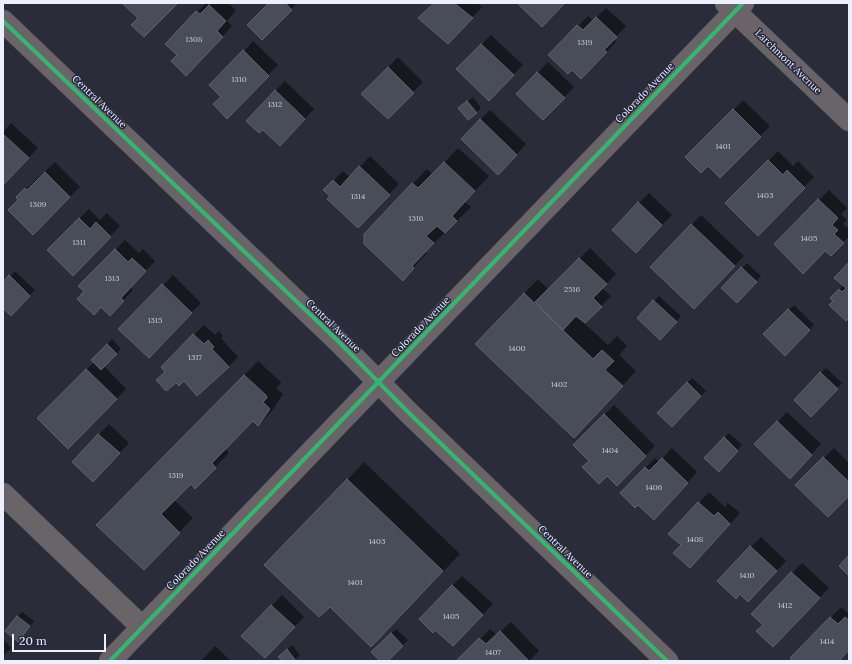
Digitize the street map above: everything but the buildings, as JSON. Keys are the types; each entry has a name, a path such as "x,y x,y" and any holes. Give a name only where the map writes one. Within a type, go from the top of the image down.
{"street":[{"name":"Larchmont Avenue","path":"735,6 849,120"},
{"name":"Colorado Avenue","path":"110,661 379,383 735,6"},
{"name":"Central Avenue","path":"3,21 667,661"},
{"path":"3,494 142,627"}],"cycle path":[{"path":"110,661 743,3"},
{"path":"3,21 339,342 409,413 667,661"}]}
